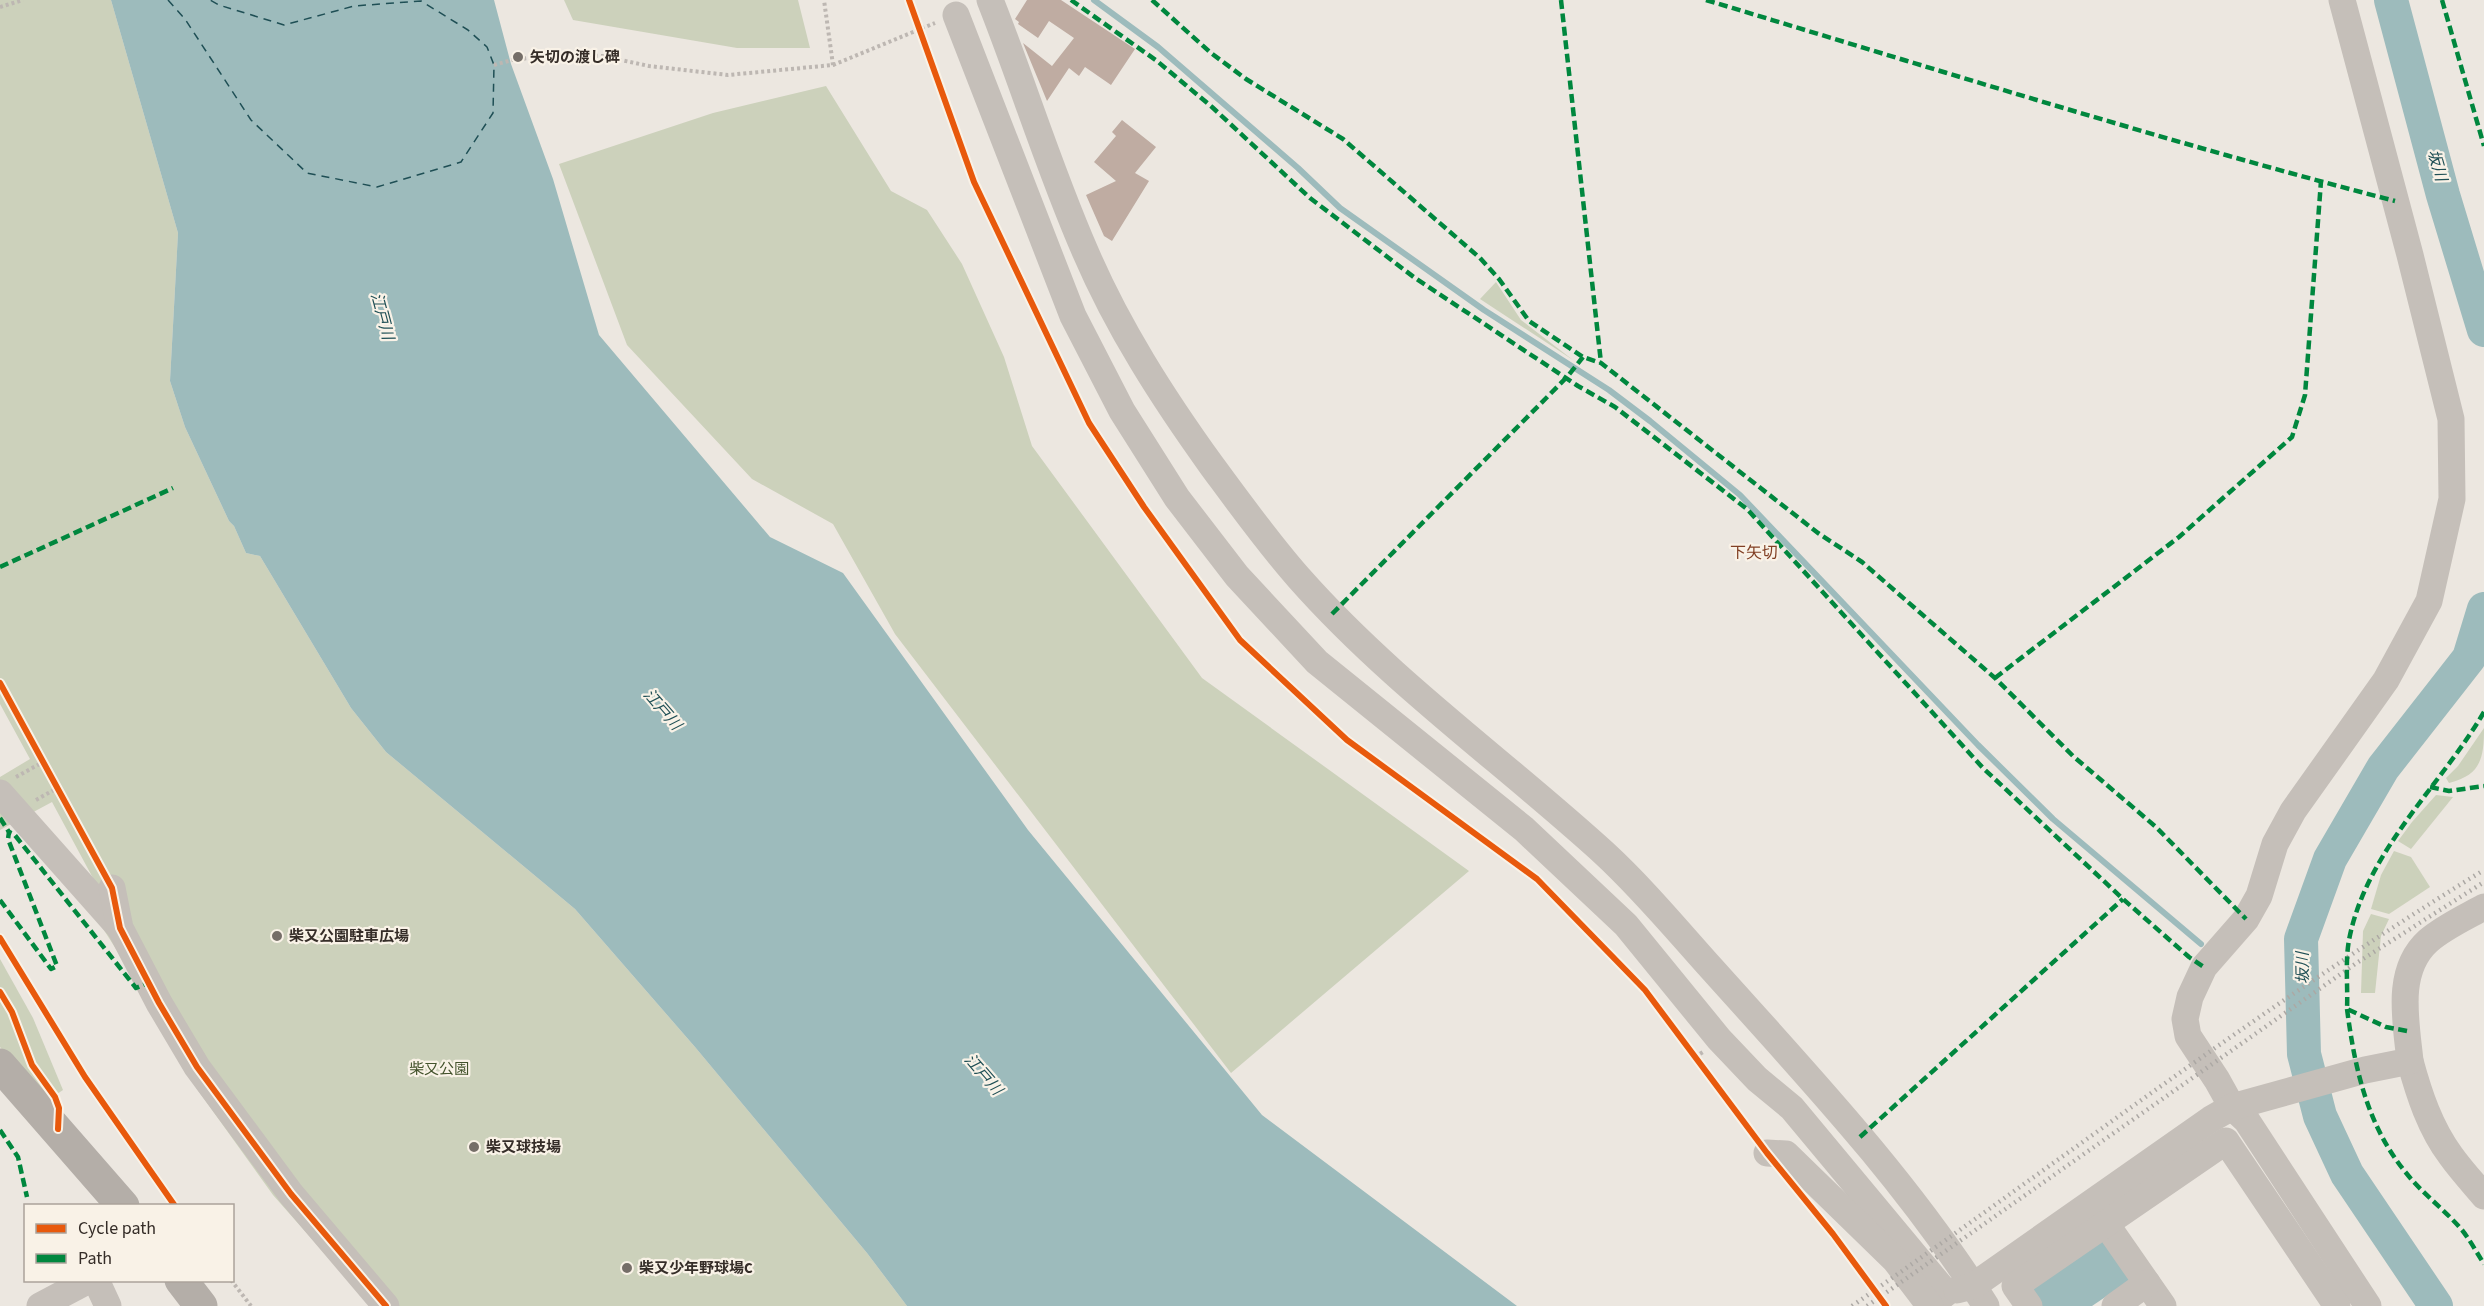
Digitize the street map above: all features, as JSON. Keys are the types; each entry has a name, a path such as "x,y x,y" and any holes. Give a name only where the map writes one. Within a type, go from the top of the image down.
{"main road":[{"path":"0,1065 121,1204"},
{"path":"182,1282 201,1306"}],"street":[{"path":"990,0 1084,249 1105,295 1146,370 1194,441 1263,535 1324,605 1397,677 1568,820 1640,887 1860,1137 1930,1225 1980,1296"},
{"path":"2342,0 2451,419 2452,499 2429,602 2386,680 2293,811 2275,844 2259,896 2246,919 2204,967 2190,997 2185,1019 2188,1036 2232,1107 2247,1121 2368,1306"},
{"path":"956,15 1073,316 1122,411 1191,516 1238,576 1317,662 1524,829 1626,925 1719,1039 1757,1079 1792,1108 1936,1302"},
{"path":"8,785 120,928 159,1004 202,1075 291,1194 386,1306"},
{"path":"112,888 120,928"},
{"path":"2484,907 2429,940 2418,951 2412,963 2405,1001 2410,1061 2420,1097 2450,1155 2484,1196"},
{"path":"1936,1302 1980,1296 2201,1125 2232,1107 2366,1070 2410,1061"},
{"path":"2029,1306 2015,1286 2226,1141 2337,1306"},
{"path":"1767,1154 1786,1154 1936,1302"},
{"path":"2106,1224 2163,1306"},
{"path":"40,1306 87,1282"},
{"path":"96,1282 108,1306"},
{"path":"2115,1306 2147,1283"}],"path":[{"path":"0,8 23,0"},
{"path":"824,0 833,65"},
{"path":"917,19 924,40"},
{"path":"494,64 562,54 602,56 649,66 728,75 833,65 920,29"},
{"path":"0,683 45,761 112,888"},
{"path":"8,785 45,761"},
{"path":"30,803 59,787"},
{"path":"0,938 98,1096 174,1204"},
{"path":"1689,1049 1702,1067"},
{"path":"232,1282 251,1306"}],"green space":[{"name":"柴又公園","path":"0,0 111,0 178,233 170,381 185,427 246,553 260,556 351,708 386,752 575,909 695,1047 867,1253 907,1306 371,1306 273,1195 197,1089 137,982 88,905 101,893 52,802 0,830 0,777 30,759 0,704"},
{"path":"564,0 798,0 810,48 737,48 573,20"},
{"path":"826,86 891,191 927,210 962,264 1004,357 1032,446 1202,678 1469,871 1231,1073 895,634 833,524 752,479 627,345 559,164 713,113"},
{"path":"1496,282 1521,320 1573,360 1480,299"},
{"path":"2484,728 2483,748 2478,764 2468,775 2449,783 2446,778 2458,766"},
{"path":"2436,795 2453,797 2411,849 2398,841 2412,822"},
{"path":"2394,851 2411,857 2430,887 2389,914 2371,909 2381,875"},
{"path":"2371,914 2389,919 2381,936 2375,993 2361,993 2363,931"},
{"path":"0,959 33,1018 63,1090 48,1100 0,1047"}],"water":[{"name":"江戸川","path":"111,0 494,0 511,64 553,179 599,335 770,537 843,573 1028,830 1262,1115 1517,1306 907,1306 867,1253 695,1047 575,909 386,752 351,708 260,556 246,553 185,427 170,381 178,233"},
{"path":"2104,1238 2132,1279 2092,1306 2038,1306 2028,1290"}],"building":[{"path":"1027,0 1061,0 1135,49 1111,85 1085,67 1079,76 1069,68 1047,101 1023,43 1052,66 1074,38 1049,21 1038,38 1018,24 1019,22 1015,19"},
{"path":"1122,120 1156,147 1135,173 1149,181 1112,241 1104,236 1086,195 1116,181 1094,162 1116,136 1112,132"}],"waterway":[{"path":"1094,0 1158,47 1298,168 1340,208 1484,310 1609,390 1740,495 1978,745 2053,819 2201,944"},
{"name":"坂川","path":"2391,0 2443,195 2484,330"},
{"name":"坂川","path":"2436,1306 2347,1174 2320,1116 2304,1054 2301,939 2330,859 2383,768 2469,658 2484,609"}],"ferry route":[{"path":"168,0 185,19 251,120 307,173 377,187 461,162 493,113 494,65 487,47 468,30 421,1 354,6 284,25 219,5 210,0"}],"railway":[{"path":"1852,1306 2243,1028 2322,974 2484,870"},
{"path":"1867,1306 2355,964 2484,882"}],"marked path":[{"path":"1071,0 1157,61 1212,107 1310,198 1415,278 1578,386 1615,407 1747,509 1983,768 2123,899 2189,957 2204,967"},
{"path":"1152,0 1211,53 1246,79 1343,139 1480,258 1499,279 1529,321 1583,357 1601,363 1818,533 1862,562 1995,678 2073,756 2156,827 2246,919"},
{"path":"1561,0 1601,363"},
{"path":"1706,0 2136,129 2395,201"},
{"path":"2442,0 2484,146"},
{"path":"1995,678 2179,537 2292,437 2305,395 2321,181"},
{"path":"1332,614 1567,377 1583,357"},
{"path":"0,567 173,488"},
{"path":"2407,1031 2386,1027 2347,1009 2349,940 2358,908 2371,877 2406,821 2484,712"},
{"path":"2430,787 2449,791 2484,786"},
{"path":"0,818 9,832"},
{"path":"0,900 51,969 57,966 8,839 9,832 14,834 136,988 148,983"},
{"path":"1860,1137 2123,899"},
{"path":"2347,1009 2359,1075 2382,1136 2393,1156 2413,1181 2462,1230 2484,1264"},
{"path":"0,1130 18,1157 27,1197"}],"cycle path":[{"path":"909,0 974,182 1089,423 1144,507 1240,640 1347,740 1537,879 1645,990 1767,1153 1833,1234 1886,1306"},
{"path":"0,683 112,888 120,928 159,1003 197,1067 291,1194 386,1306"},
{"path":"0,938 85,1077 174,1204"},
{"path":"0,992 12,1012 32,1065 55,1097 59,1108 58,1129"}],"place":[{"name":"矢切の渡し碑","path":"518,57"},
{"name":"柴又公園駐車広場","path":"277,936"},
{"name":"柴又球技場","path":"474,1147"},
{"name":"柴又少年野球場C","path":"627,1268"}],"district":[{"name":"下矢切","path":"1754,552"}]}
